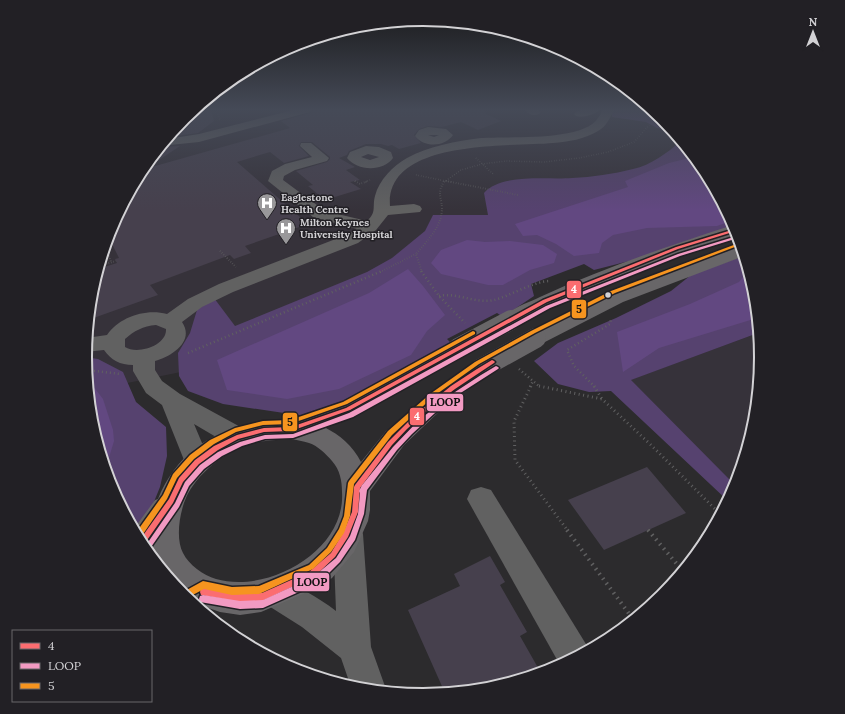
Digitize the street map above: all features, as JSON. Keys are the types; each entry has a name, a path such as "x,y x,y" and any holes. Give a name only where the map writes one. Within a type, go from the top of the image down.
{"highway":[{"path":"291,429 348,409 544,301 677,248 729,232"},
{"path":"357,488 395,438 436,401 480,369 536,338 616,298 737,253"},
{"path":"291,429 315,435 335,447 350,465 357,488 357,502 354,518 348,534 334,554 315,573 261,597 197,597 180,576 167,553 163,527 171,501 181,480 197,462 216,448 237,437 264,430 291,429"},
{"path":"145,538 171,501"}],"street":[{"path":"170,321 195,303 226,288 352,239 370,227 382,210 382,196 388,182 401,168 445,144 468,143"},
{"path":"484,143 536,147 548,143"},
{"path":"306,146 322,158 290,167 277,174 275,181 318,214 370,227"},
{"path":"384,160 401,168"},
{"path":"382,210 414,209"},
{"path":"144,364 172,343 176,336 177,330 175,325 170,321 156,318 138,321 123,329 114,340 113,347 116,353 144,364 154,387 172,400 237,437"},
{"path":"92,344 114,340"},
{"path":"172,400 197,462"},
{"path":"481,499 573,652"},
{"path":"348,534 354,647 368,683"},
{"path":"275,592 314,615 354,647"}],"path":[{"path":"181,356 371,277 416,254 436,230 442,210 439,193 444,181 461,170 482,164 506,161 544,162 579,158 608,152 631,143"},
{"path":"472,155 493,174"},
{"path":"401,168 444,181 518,195"},
{"path":"108,253 112,262"},
{"path":"416,254 422,273 439,296 466,324"},
{"path":"105,264 116,261"},
{"path":"439,296 447,294 474,300 494,300 547,281 579,287"},
{"path":"616,298 610,324 566,350 574,366 593,383 602,399 651,445 716,510"},
{"path":"92,371 117,375 144,364"},
{"path":"516,367 541,387 602,399"},
{"path":"533,381 514,420 515,460 630,615"},
{"path":"648,530 679,566"}],"shaded area":[{"name":"Milton Keynes University Hospital","path":"170,143 675,143 686,156 210,366 103,388 92,384 92,335 94,314 103,271 117,230 136,191 147,173"},
{"path":"676,145 685,155 709,192 727,229 692,239 633,260 594,270 584,264 531,284 534,296 503,317 497,313 447,339 453,345 346,404 304,416 223,404 188,391 179,376 178,353 190,333 197,310 214,298 235,326 367,272 392,258 425,231 433,215 488,215 484,193 501,182 525,179 587,177 610,174 640,167 652,162"},
{"path":"687,158 709,192 725,223 717,226 647,228 613,235 602,243 599,253 574,256 556,244 537,235 523,236 515,224 628,187 625,181 669,163"},
{"path":"467,240 485,242 510,241 543,245 557,254 554,263 530,270 503,285 488,285 441,274 431,263 441,250"},
{"path":"738,258 747,292 753,335 631,380 730,480 722,496 611,391 589,392 558,384 534,361 558,343 616,318 671,291 691,275"},
{"path":"408,269 445,315 427,331 411,355 339,389 287,399 227,390 217,360 369,293"},
{"path":"743,277 752,320 659,348 623,372 617,332 690,304 739,282"},
{"path":"753,335 754,357 751,400 742,443 730,480 630,380"},
{"path":"92,358 98,359 123,372 136,402 166,427 167,456 160,487 147,519 139,528 117,484 109,463 98,422 94,400"},
{"path":"93,386 103,399 113,430 114,441 108,460 98,422"}],"building":[{"path":"236,143 300,143 299,146 309,156 284,163 270,152 237,162 308,224 245,246 251,253 234,259 230,255 150,285 158,295 94,318 104,267 117,263 115,259 119,258 112,244 117,230 136,191 151,167"},
{"path":"314,143 420,143 399,149 392,145 366,144 349,151 347,155 339,158 355,167 346,170 360,180 350,182 361,189 325,200 308,186 313,185 296,171 327,162 330,157"},
{"path":"180,146 154,163 160,155 167,147"},
{"path":"647,467 686,513 604,550 568,500"},
{"path":"490,556 505,582 500,585 527,632 520,636 538,667 487,682 442,687 408,610 460,586 454,574"}],"transit line":[{"name":"4","path":"145,538 171,501 181,480 197,462 216,448 237,437 264,430 291,429 348,409 545,301 677,248 729,232"},
{"name":"LOOP","path":"149,544 177,505 187,484 202,467 220,454 240,444 265,437 293,436 351,415 548,307 679,255 731,239"},
{"name":"5","path":"190,593 203,585 232,591 259,590 311,567 329,550 342,531 347,516 351,483 390,433 432,395 477,363 533,332 613,292 734,246"},
{"name":"5","path":"141,531 165,497 175,476 192,457 212,442 235,430 263,423 290,422 345,403 473,333"},
{"name":"4","path":"357,487 380,456 405,427 428,406 453,387 492,362"},
{"name":"LOOP","path":"362,491 410,432 457,393 496,368"},
{"name":"4","path":"204,592 240,598 262,597 312,574 333,555 346,535 355,512 357,487"},
{"name":"LOOP","path":"203,599 240,605 263,604 316,580 338,560 353,538 361,514 364,487"}],"place":[{"name":"Eaglestone Health Centre","path":"267,220"},
{"name":"Milton Keynes University Hospital","path":"286,245"}]}
